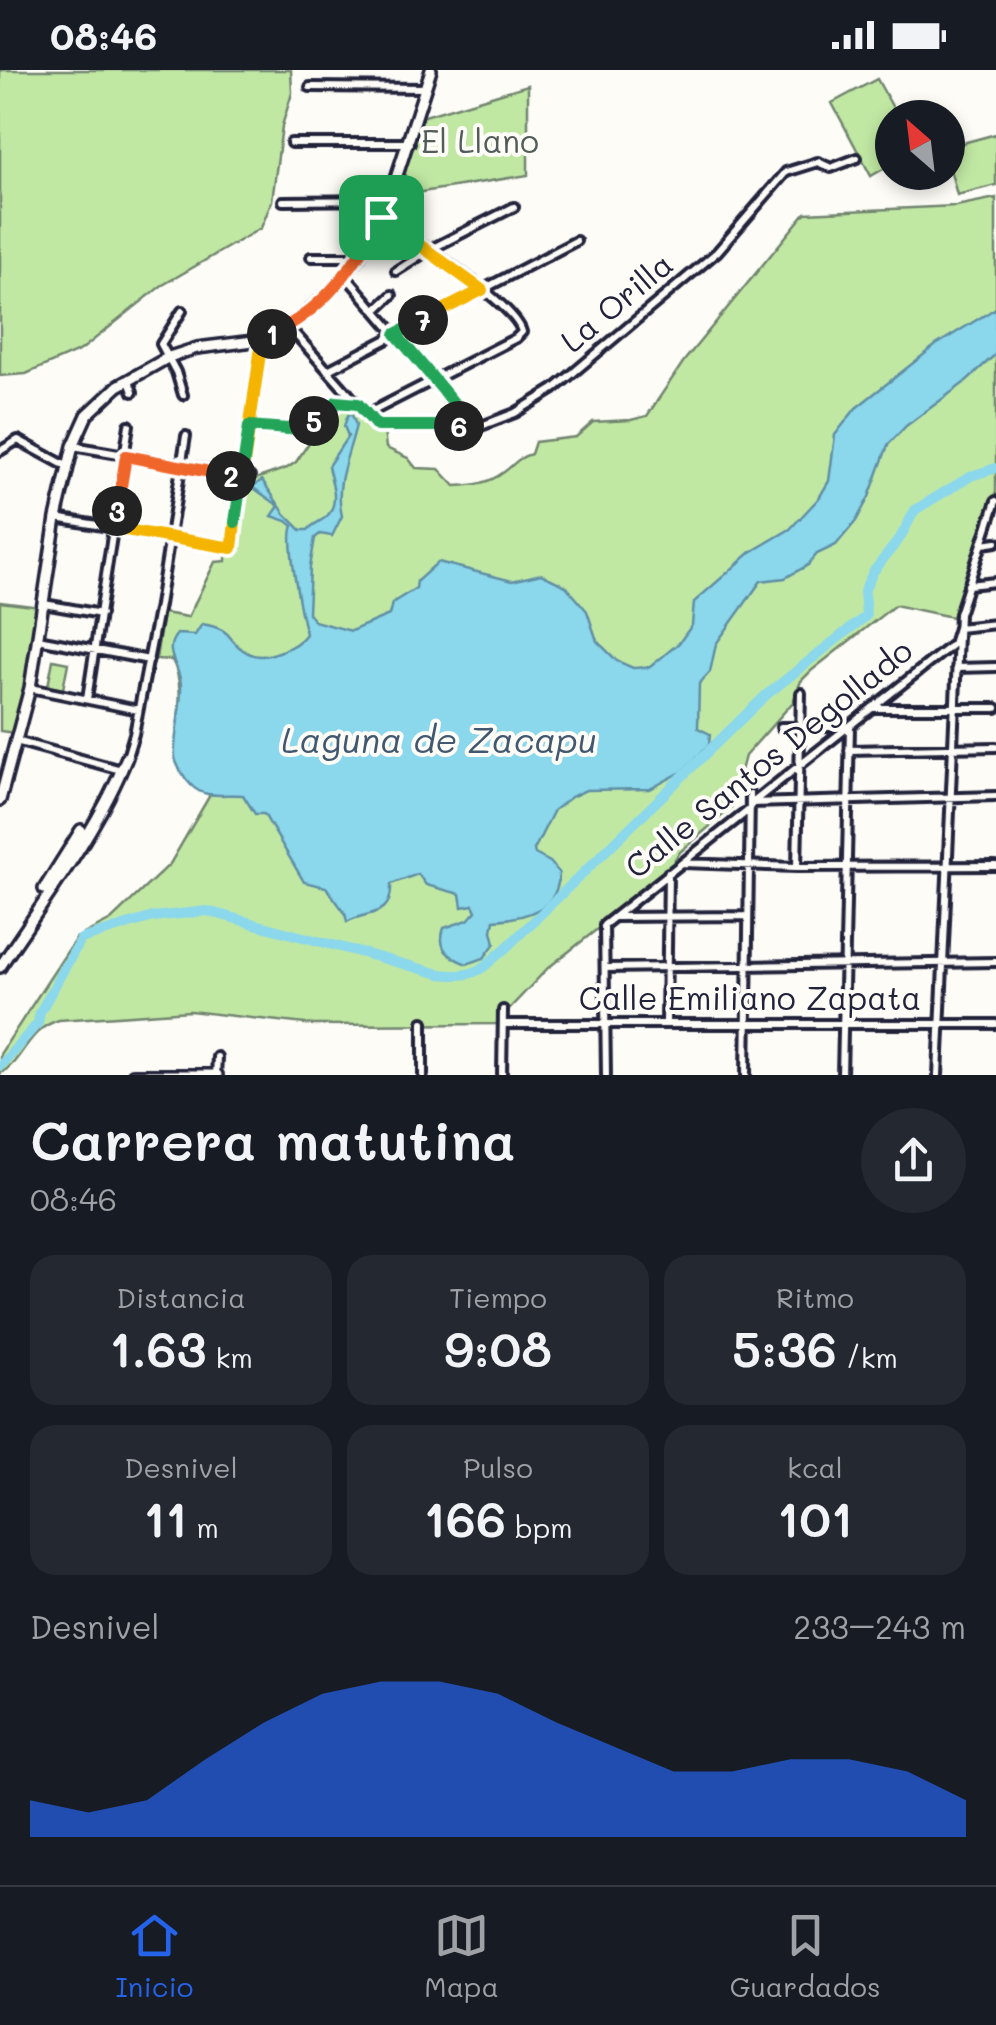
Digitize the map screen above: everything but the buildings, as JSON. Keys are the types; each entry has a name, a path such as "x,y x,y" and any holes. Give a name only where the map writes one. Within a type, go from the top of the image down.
{"main road":[{"path":"0,800 30,688 56,518 73,446 87,415 104,397 131,386 168,357 197,348 262,340 290,326 346,276 389,200 431,70"},
{"path":"0,967 72,856 127,757"},
{"path":"0,959 120,770"},
{"path":"133,1075 216,1075"}],"street":[{"path":"310,87 426,88"},
{"path":"292,142 410,143"},
{"name":"La Orilla","path":"366,414 377,426 476,428 489,426 526,407 588,362 718,252 786,172 818,162 831,168 857,158"},
{"path":"282,201 389,200"},
{"path":"396,271 428,250 514,207"},
{"path":"290,326 366,414 522,332 520,322 482,290 381,217"},
{"path":"328,370 576,241"},
{"path":"311,258 359,257"},
{"path":"346,276 473,426"},
{"path":"376,310 392,295"},
{"path":"182,312 160,344 183,395"},
{"path":"56,518 232,548 246,478 249,426 262,340"},
{"path":"249,426 288,429 326,418 336,402 348,393"},
{"path":"336,402 358,404"},
{"path":"86,699 129,425"},
{"path":"127,757 172,539 186,436"},
{"path":"0,451 18,440 68,467"},
{"path":"73,446 246,478"},
{"path":"938,1075 955,647 968,584 995,506"},
{"path":"983,544 996,542"},
{"path":"968,584 996,582"},
{"path":"44,604 102,614"},
{"path":"958,628 996,624"},
{"path":"38,638 148,660"},
{"name":"Calle Santos Degollado","path":"606,968 604,925 751,802 955,647"},
{"path":"956,668 996,667"},
{"path":"30,688 138,710"},
{"path":"797,867 802,693"},
{"path":"872,708 996,708"},
{"path":"781,727 850,726 842,1075"},
{"path":"16,741 120,770"},
{"path":"849,750 996,747"},
{"path":"746,1075 751,802 996,796"},
{"path":"680,863 996,866"},
{"path":"666,1023 668,872"},
{"path":"614,917 748,916"},
{"path":"606,1075 606,968 996,962"},
{"path":"502,1075 503,1010"},
{"path":"423,1022 423,1075"},
{"name":"Calle Emiliano Zapata","path":"503,1024 996,1024"},
{"path":"216,1075 217,1057"}],"green space":[{"path":"0,70 291,70 292,93 282,126 272,201 261,228 161,286 81,350 26,374 0,376"},
{"path":"877,79 889,100 875,100 875,174 871,176 832,103"},
{"name":"El Llano","path":"528,85 528,175 391,197 418,118"},
{"path":"996,134 996,185 957,195 956,190 965,190 965,142"},
{"path":"996,198 996,498 952,617 895,605 811,671 801,681 793,702 745,756 731,808 680,852 675,859 681,863 548,968 507,1011 503,1010 503,1024 314,1025 190,1011 59,1020 40,1030 0,1074 0,1054 76,938 111,920 170,864 210,795 191,783 181,769 177,753 178,678 172,660 156,659 163,613 188,617 215,562 226,561 226,553 237,552 243,491 255,479 296,462 335,404 352,407 374,430 384,431 386,448 408,458 416,468 439,469 455,486 486,481 531,454 535,442 576,437 593,422 647,416 684,361 805,213 956,206"},
{"path":"0,602 41,607 15,733 0,731"},
{"path":"53,660 68,663 63,689 48,686"}],"water":[{"name":"Laguna de Zacapu","path":"996,308 996,354 888,445 869,497 836,545 785,578 761,581 716,644 710,672 699,684 698,728 710,734 709,745 683,771 650,789 586,790 554,810 534,850 559,873 553,896 538,910 494,920 495,943 484,958 467,964 443,946 444,928 468,920 476,911 473,905 462,907 460,894 426,885 418,874 391,884 391,895 383,908 347,922 326,887 304,882 264,814 255,814 243,795 197,790 181,772 175,750 181,686 171,653 173,641 177,634 195,635 202,624 226,632 248,653 263,656 288,648 306,634 293,561 293,526 272,516 279,506 252,487 262,480 301,530 308,530 326,517 334,497 328,466 348,436 344,426 348,415 352,415 356,425 341,481 342,516 332,536 320,534 315,538 310,567 308,613 314,621 351,631 389,615 392,603 416,588 417,581 438,562 512,581 541,574 566,586 587,611 597,641 617,661 633,668 650,667 679,643 692,625 694,602 751,552 790,529 819,498 829,481 835,435 856,408 936,345"}],"waterway":[{"path":"0,1066 38,1023 40,1012 81,939 153,917 207,911 440,974 478,971 765,696 866,616 864,591 915,510 971,476 996,468"}],"route":[{"path":"381,217 346,276 314,308 262,340 249,426 242,478 126,456 114,528 232,548 238,491 242,478 249,426 300,426 328,415 336,402 358,404 377,426 473,426 396,334 482,290 381,217"}]}
